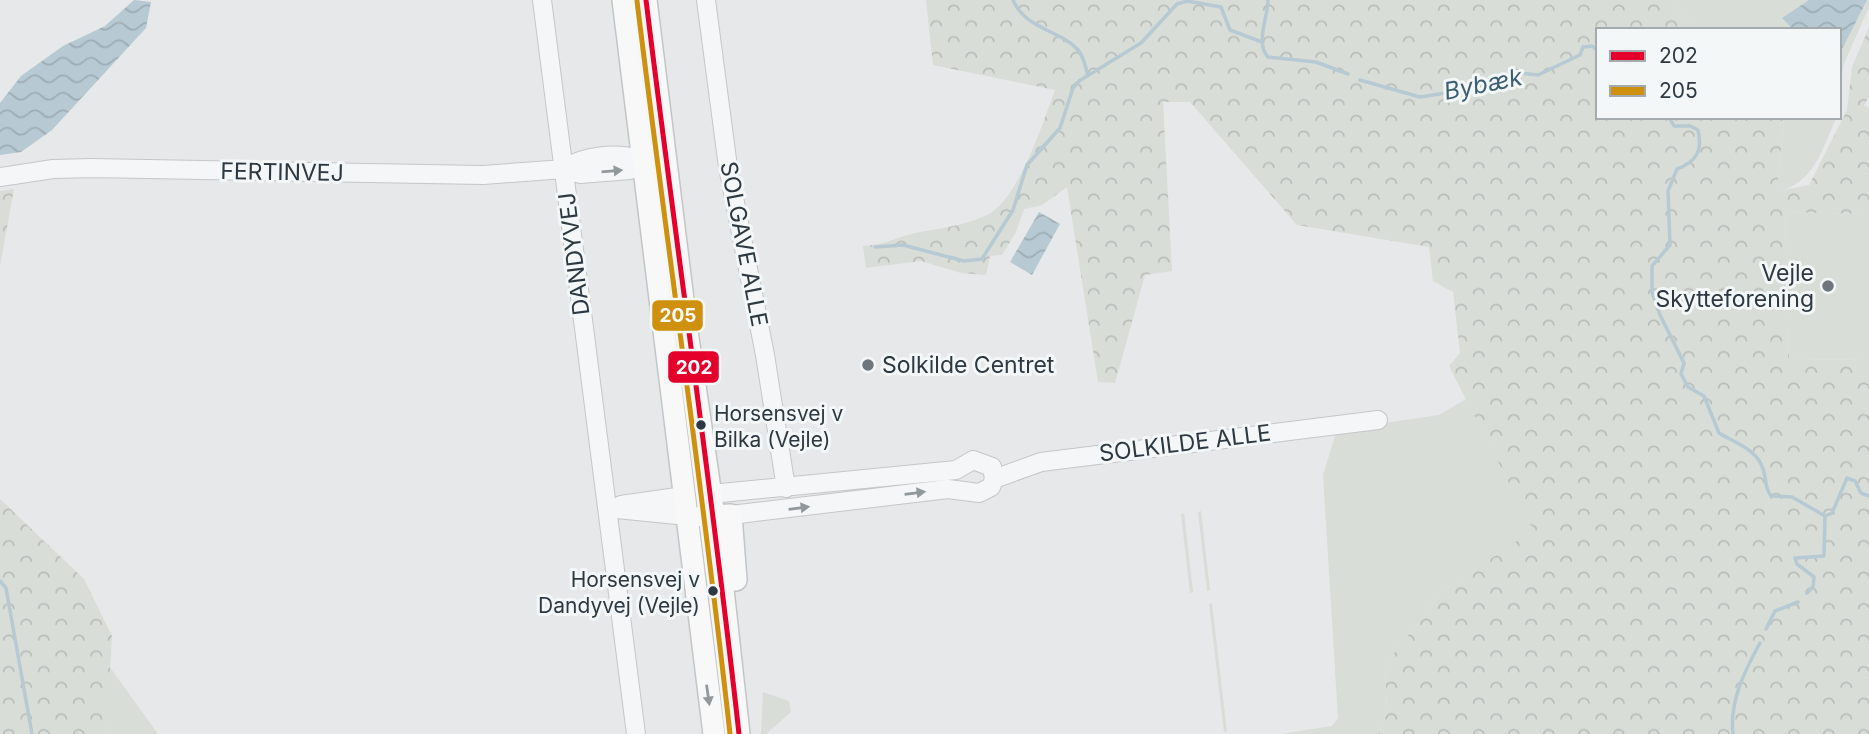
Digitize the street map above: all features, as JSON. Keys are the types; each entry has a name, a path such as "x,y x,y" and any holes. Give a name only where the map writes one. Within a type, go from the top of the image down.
{"main road":[{"path":"623,0 634,158 668,369 682,403 693,473 704,507 744,690 738,728"},
{"path":"646,0 686,324 704,507 714,734"},
{"path":"634,158 665,157"},
{"path":"634,158 653,167 659,183 672,288 686,324"},
{"path":"704,507 738,728"}],"street":[{"name":"DANDYVEJ","path":"542,0 636,734"},
{"name":"SOLGAVE ALLE","path":"706,0 728,167 765,355 786,488"},
{"name":"FERTINVEJ","path":"0,177 53,170 92,169 483,175 564,169 580,174 630,170 634,158"},
{"name":"SOLKILDE ALLE","path":"704,507 786,488 956,470 973,460 993,473 1035,463 1378,420"},
{"name":"SOLKILDE ALLE","path":"704,507 948,489 979,493 991,487 993,473"},
{"path":"607,508 704,507"}],"green space":[{"path":"926,0 1670,0 1695,28 1596,28 1596,119 1784,119 1777,191 1809,185 1847,110 1852,67 1869,27 1869,97 1864,105 1869,108 1869,214 1785,212 1789,359 1869,360 1869,734 1378,734 1387,714 1385,665 1442,592 1533,530 1449,366 1460,353 1453,292 1433,281 1429,247 1297,225 1190,102 1163,102 1172,271 1145,275 1115,383 1098,382 1067,187 1042,205 1024,209 1016,232 1002,255 990,256 986,275 961,273 921,261 866,268 863,246 967,223 987,215 999,206 1019,177 1037,139 1055,90 933,65"},
{"path":"1670,0 1869,0 1869,7 1843,66 1841,88 1841,28 1695,28"},
{"path":"1784,119 1836,119 1808,173 1790,187 1777,191"},
{"path":"14,189 0,266 0,191"},
{"name":"Vejle Skytteforening","path":"1785,212 1869,214 1869,360 1789,359"},
{"path":"1466,399 1534,531 1442,592 1385,665 1387,714 1378,734 1281,734 1332,726 1338,718 1323,475 1337,430 1439,415"},
{"path":"0,499 84,579 112,636 106,734 0,734"},
{"path":"1201,511 1210,590 1207,591 1198,512"},
{"path":"1184,513 1193,592 1190,593 1181,514"},
{"path":"1212,603 1227,732 1224,732 1209,604"},
{"path":"109,666 158,734 106,734"},
{"path":"763,692 789,701 791,712 766,734 761,734"}],"water":[{"path":"134,0 151,2 146,28 52,130 21,152 0,155 0,103 21,76 63,46 105,26"},
{"path":"1809,0 1867,0 1841,51 1841,28 1792,28 1782,18"},
{"path":"1039,212 1060,224 1032,275 1010,262"}],"waterway":[{"path":"1013,0 1026,18 1078,50 1088,75"},
{"name":"Bybæk","path":"1268,0 1262,37 1264,51 1268,57 1316,62 1348,74"},
{"path":"875,247 903,245 964,261 982,259 1013,210 1027,165 1060,128 1073,88 1079,81 1141,43 1177,4 1187,1 1221,7 1230,30 1262,42"},
{"name":"Bybæk","path":"1360,80 1420,97 1465,90 1519,73 1538,75 1580,55 1583,47 1592,46 1596,49"},
{"name":"Bybæk","path":"1670,119 1674,126 1690,126 1698,130 1700,144 1693,159 1677,169 1668,191 1670,245 1652,266 1652,292 1660,315 1684,363 1681,374 1688,387 1704,396 1719,433 1756,456 1771,496 1792,497 1825,516 1832,513 1847,478 1855,481 1861,493 1869,496"},
{"path":"1807,593 1813,587 1814,577 1797,564 1795,558 1824,556 1825,516"},
{"path":"0,581 6,588 32,734"},
{"path":"1766,629 1775,611 1798,602"},
{"path":"1733,734 1736,698 1760,643"}],"transit line":[{"name":"202","path":"646,0 739,734"},
{"name":"205","path":"637,1 730,734"}],"place":[{"name":"Vejle Skytteforening","path":"1828,286"},
{"name":"Solkilde Centret","path":"868,365"},
{"name":"Horsensvej v Bilka (Vejle)","path":"701,425"},
{"name":"Horsensvej v Dandyvej (Vejle)","path":"713,591"}]}
